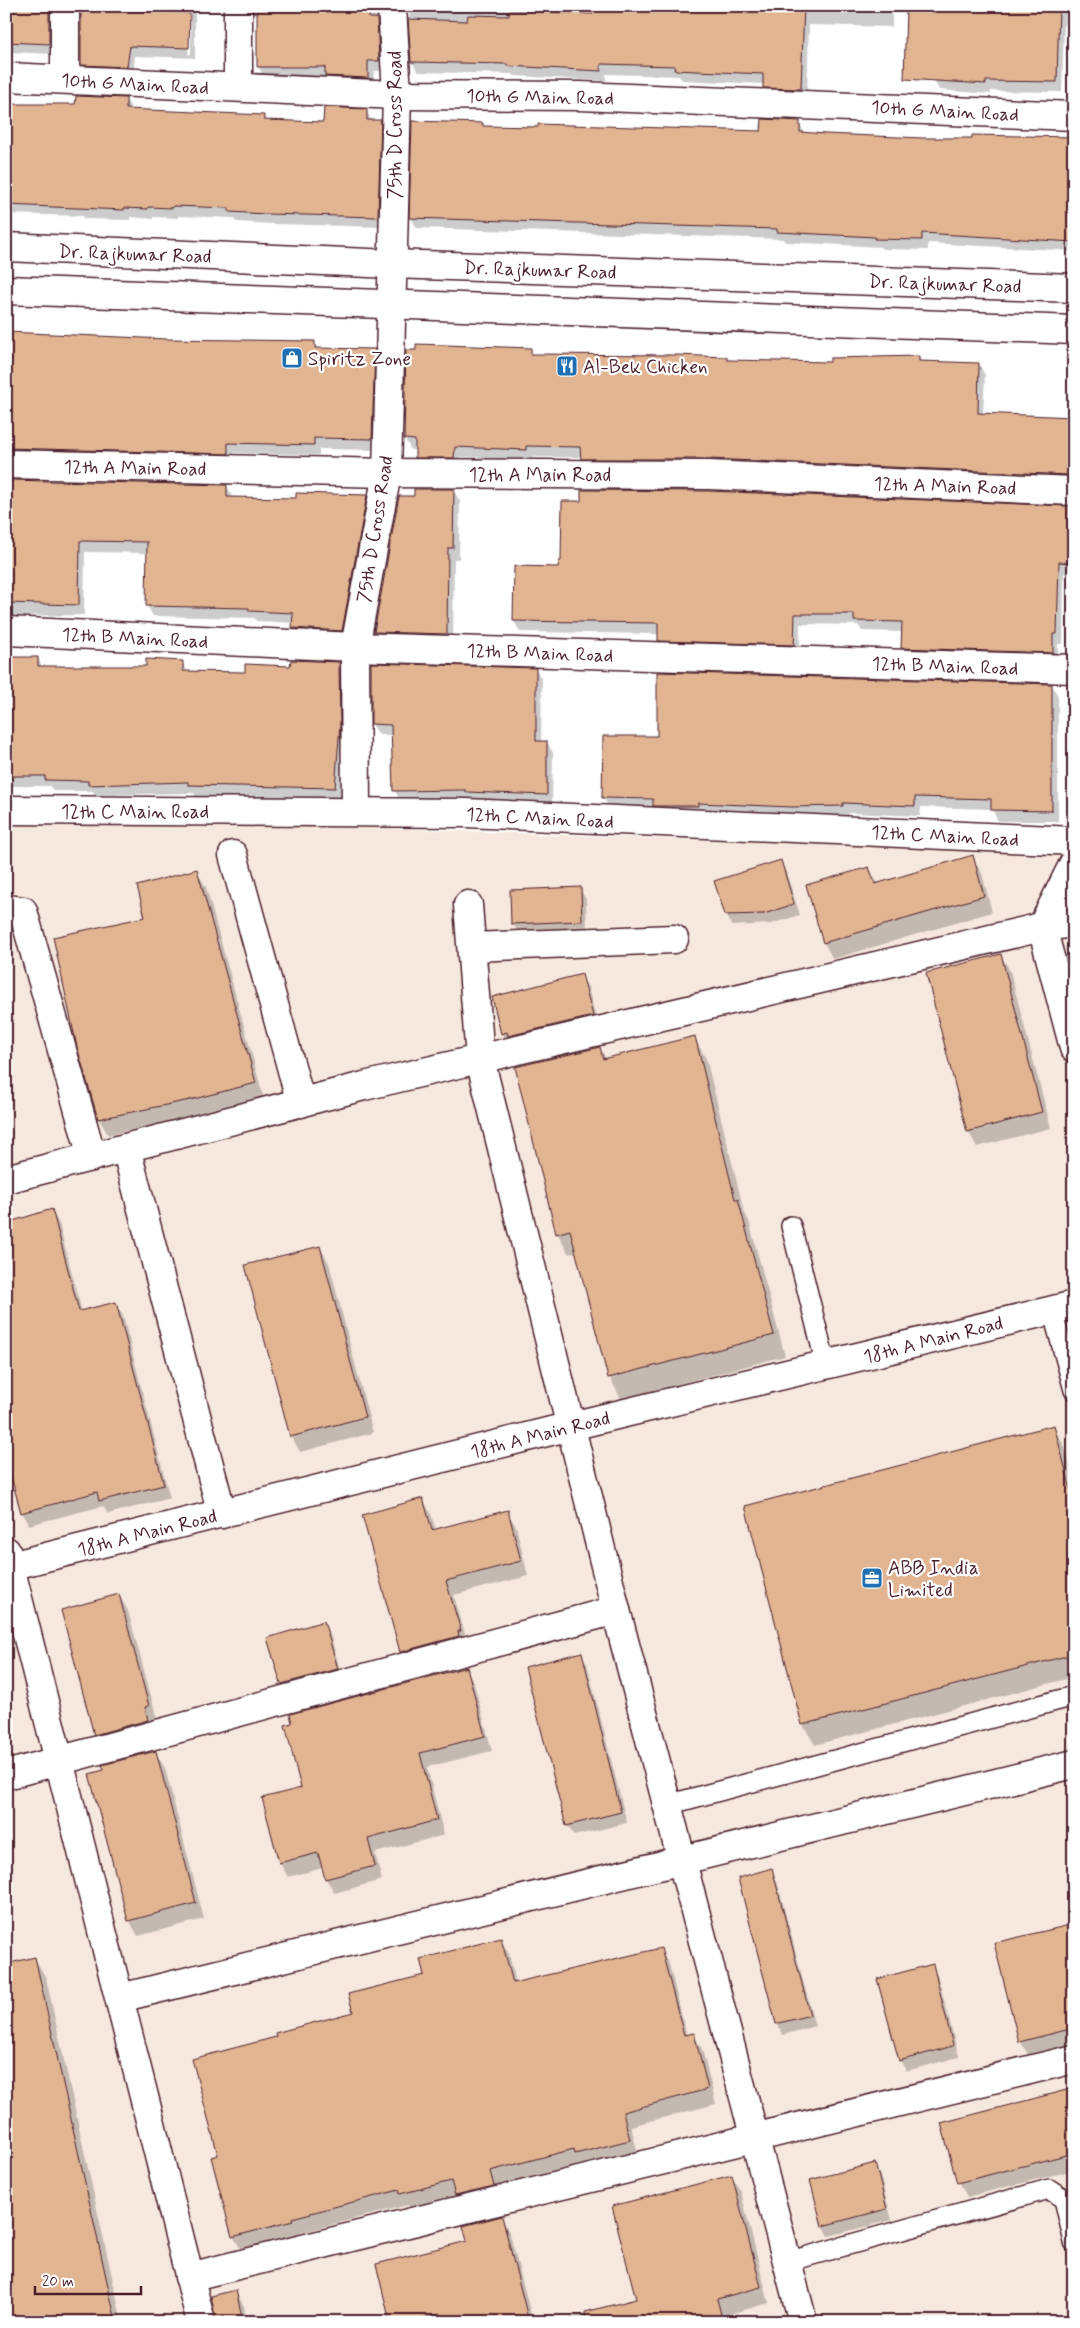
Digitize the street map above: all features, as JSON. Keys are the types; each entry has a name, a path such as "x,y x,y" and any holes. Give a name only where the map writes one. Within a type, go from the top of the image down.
{"street":[{"path":"65,6 65,79"},
{"path":"238,6 238,87"},
{"name":"75th D Cross Road","path":"356,811 355,647 386,474 397,95 392,6"},
{"name":"10th G Main Road","path":"6,77 397,95 580,96 1074,116"},
{"name":"Dr. Rajkumar Road","path":"6,247 392,264 1074,288"},
{"path":"6,290 391,306 1074,330"},
{"name":"12th A Main Road","path":"6,464 386,474 709,475 1074,491"},
{"name":"12th B Main Road","path":"6,631 355,647 1074,668"},
{"name":"12th C Main Road","path":"6,810 466,813 1074,841"},
{"path":"233,855 302,1102"},
{"path":"1074,863 1042,927 1074,1048"},
{"path":"468,905 480,1059 616,1610 803,2322"},
{"path":"6,909 23,911 92,1157"},
{"path":"6,1179 302,1102 480,1059 1042,927 1074,923"},
{"path":"472,948 674,939"},
{"path":"126,1148 222,1514"},
{"name":"18th A Main Road","path":"8,1562 222,1514 571,1426 1063,1308"},
{"path":"8,1562 61,1762 201,2322"},
{"path":"6,1774 61,1762 616,1610"},
{"path":"120,1998 1074,1764"},
{"path":"189,2277 1074,2059"}],"lane":[{"path":"791,1226 826,1365"},
{"path":"1063,1308 1074,1390"},
{"path":"667,1805 1074,1696"},
{"path":"787,2262 1049,2188 1064,2199 1074,2242"}],"shaded area":[{"path":"6,814 1074,854 1074,2322 6,2322"}],"building":[{"path":"6,6 49,8 49,44 6,42"},
{"path":"257,6 370,6 369,18 377,18 379,61 368,61 368,78 325,76 325,67 257,67"},
{"path":"593,6 804,6 801,89 763,88 763,74 674,70 675,66 601,64 601,71 507,66 507,64 411,62 408,19 467,21 468,15 509,16 509,10 593,14"},
{"path":"906,6 1059,6 1057,82 986,81 986,84 904,79"},
{"path":"81,9 190,13 189,48 130,46 127,67 81,65"},
{"path":"76,96 126,98 126,109 264,115 264,120 323,122 324,107 367,109 367,120 381,120 378,217 229,212 229,208 173,206 173,208 124,208 124,210 6,205 6,104 75,104"},
{"path":"762,119 800,121 800,132 826,134 923,138 972,138 972,135 1074,137 1074,242 922,233 922,240 874,239 875,237 777,232 777,229 409,218 412,121 483,123 483,126 538,127 538,124 761,131"},
{"path":"6,332 166,339 315,341 315,348 375,349 372,439 314,438 314,445 228,443 228,454 6,448"},
{"path":"416,344 531,348 531,354 677,355 727,357 727,360 830,362 830,358 919,356 919,361 979,363 978,413 1074,417 1074,468 1069,468 1069,475 710,459 581,459 580,447 526,446 526,450 455,447 454,458 415,458 415,440 404,439 406,350 416,350"},
{"path":"6,480 227,485 227,497 296,498 296,493 367,495 342,631 292,628 293,613 249,611 249,608 146,606 147,542 80,541 79,605 6,603"},
{"path":"414,489 454,489 453,548 448,548 447,634 374,632 399,496 414,496"},
{"path":"581,490 709,491 1069,506 1069,563 1059,562 1057,634 1053,634 1053,653 901,648 902,622 854,621 854,614 795,614 794,645 658,641 658,623 513,621 514,566 558,567 559,561 561,561 562,501 581,501"},
{"path":"6,657 38,657 38,666 146,666 146,659 183,661 183,671 245,672 245,664 290,666 291,660 339,662 340,726 335,788 188,785 188,782 88,785 88,781 45,780 45,776 6,776"},
{"path":"371,663 536,668 536,741 547,741 547,795 466,792 466,790 393,791 391,725 371,724"},
{"path":"657,672 1052,684 1052,811 991,810 991,799 915,797 915,806 843,803 843,806 791,807 698,803 698,806 653,806 653,799 602,798 603,736 657,736"},
{"path":"973,855 984,896 823,943 806,885 869,867 875,884"},
{"path":"781,860 794,904 764,914 725,915 714,881"},
{"path":"197,869 256,1083 190,1100 98,1119 77,1047 53,937 145,917 137,886"},
{"path":"581,887 582,921 511,924 510,890"},
{"path":"1001,954 1042,1112 967,1132 926,973"},
{"path":"582,974 593,1016 508,1036 507,1032 501,1034 492,997"},
{"path":"695,1036 735,1199 738,1199 774,1335 608,1378 570,1230 556,1234 515,1067 600,1047 603,1059"},
{"path":"52,1209 79,1311 116,1302 164,1485 99,1501 97,1492 21,1513 6,1458 6,1223"},
{"path":"320,1246 365,1417 290,1437 245,1265"},
{"path":"1054,1425 1074,1502 1074,1654 802,1725 745,1506"},
{"path":"423,1498 432,1530 508,1510 521,1561 446,1581 461,1631 458,1631 459,1636 400,1652 362,1515"},
{"path":"119,1594 149,1706 145,1707 148,1720 94,1735 61,1610"},
{"path":"324,1621 338,1669 281,1684 267,1638"},
{"path":"582,1652 621,1812 566,1826 525,1667"},
{"path":"467,1667 485,1736 420,1753 437,1820 368,1839 375,1866 325,1879 318,1853 279,1863 262,1798 301,1788 285,1725 292,1723 290,1714"},
{"path":"156,1751 196,1903 128,1921 89,1774 104,1770 102,1765"},
{"path":"772,1868 810,2015 776,2024 738,1878"},
{"path":"1074,1924 1074,2028 1019,2042 994,1943"},
{"path":"501,1938 513,1983 661,1948 684,2035 694,2033 708,2089 623,2112 630,2140 575,2154 574,2149 490,2171 494,2186 455,2195 451,2181 400,2194 399,2190 292,2218 293,2221 232,2237 211,2157 218,2155 192,2059 276,2037 275,2033 353,2012 348,1994 424,1975 420,1959"},
{"path":"35,1957 116,2322 6,2322 6,1964"},
{"path":"933,1964 953,2046 899,2061 877,1979"},
{"path":"1074,2088 1074,2153 957,2183 941,2123"},
{"path":"875,2163 887,2209 822,2226 810,2180"},
{"path":"732,2175 761,2287 717,2299 723,2322 586,2322 585,2312 636,2299 612,2206"},
{"path":"502,2216 529,2322 441,2322 440,2314 411,2322 390,2322 376,2264 467,2241 463,2226"},
{"path":"236,2290 243,2322 216,2322 211,2296"}],"place":[{"name":"Spiritz Zone","path":"292,358"},
{"name":"Al-Bek Chicken","path":"567,366"},
{"name":"ABB India Limited","path":"872,1578"}]}
